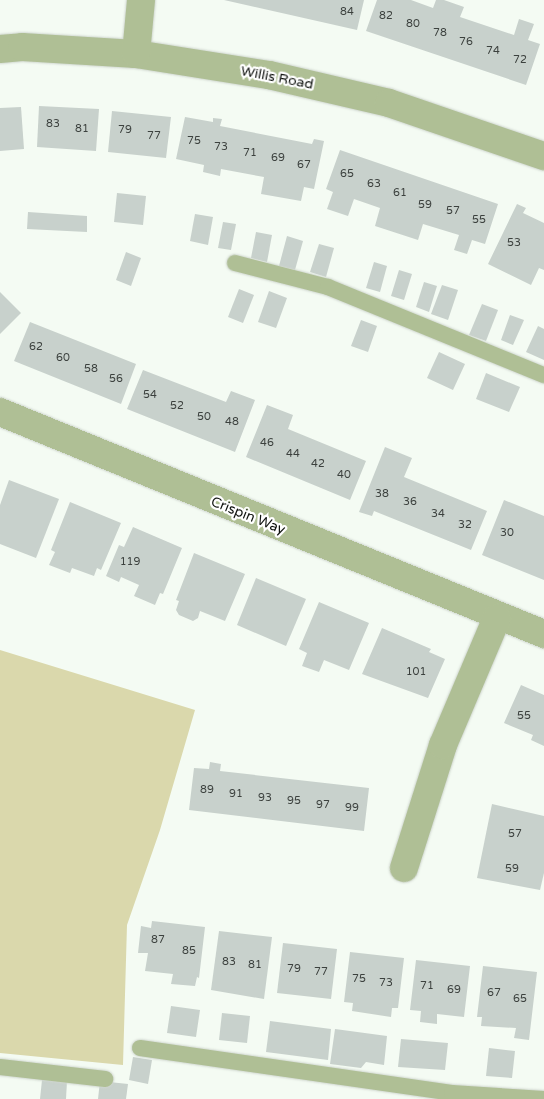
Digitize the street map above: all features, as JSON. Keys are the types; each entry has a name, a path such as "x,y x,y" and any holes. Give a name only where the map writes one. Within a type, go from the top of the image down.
{"street":[{"path":"136,54 141,0"},
{"name":"Willis Road","path":"0,49 22,47 136,54 269,76 389,103 544,156"},
{"name":"Crispin Way","path":"0,412 497,618 544,634"},
{"path":"404,868 442,745 497,618"}],"lane":[{"path":"235,263 328,287 544,375"},
{"path":"140,1048 452,1093 544,1099"},
{"path":"0,1068 105,1079"}],"shaded area":[{"path":"0,650 195,710 160,830 127,925 123,1065 0,1053"}],"building":[{"path":"224,0 364,0 357,30"},
{"path":"377,0 411,0 433,8 436,0 444,0 464,7 460,17 514,35 519,19 534,24 528,40 540,44 526,85 366,31"},
{"path":"39,106 99,109 96,151 37,147"},
{"path":"21,107 24,149 0,151 0,108"},
{"path":"112,111 171,117 166,158 108,152"},
{"path":"185,117 213,122 213,118 222,119 220,126 312,144 314,139 324,141 314,189 304,187 301,201 261,194 264,177 221,169 220,176 203,172 204,165 176,159"},
{"path":"340,150 498,204 485,244 472,240 467,254 454,250 459,235 423,224 418,240 375,226 380,208 354,199 348,216 327,209 333,192 326,189"},
{"path":"117,193 146,196 143,225 114,222"},
{"path":"517,204 526,208 523,213 544,223 544,270 539,268 531,285 488,264"},
{"path":"28,212 87,216 87,232 27,229"},
{"path":"195,214 213,217 208,245 190,241"},
{"path":"223,222 236,224 231,250 218,248"},
{"path":"256,232 272,235 267,262 251,258"},
{"path":"287,236 303,241 295,270 279,266"},
{"path":"319,244 334,248 326,277 310,272"},
{"path":"126,252 141,258 131,286 116,280"},
{"path":"374,262 387,266 380,292 366,288"},
{"path":"399,270 412,274 404,300 391,296"},
{"path":"424,282 437,286 429,312 416,307"},
{"path":"442,285 458,290 448,320 431,314"},
{"path":"239,289 254,295 243,323 228,317"},
{"path":"269,291 287,298 276,328 258,322"},
{"path":"0,292 21,313 0,334"},
{"path":"482,304 498,310 486,341 469,335"},
{"path":"510,315 524,320 513,345 501,340"},
{"path":"361,320 377,326 368,352 351,346"},
{"path":"30,322 136,364 121,404 14,361"},
{"path":"538,326 544,329 544,360 526,352"},
{"path":"439,352 465,364 453,390 427,378"},
{"path":"143,370 226,402 231,391 255,400 235,452 127,409"},
{"path":"486,373 520,387 509,412 476,399"},
{"path":"267,405 293,415 288,429 366,461 350,500 246,457"},
{"path":"385,447 412,458 404,477 487,511 471,550 374,511 372,516 359,512"},
{"path":"9,480 59,499 36,558 0,544 0,505"},
{"path":"504,500 544,516 544,580 482,555"},
{"path":"70,502 121,523 101,570 97,568 94,576 72,568 70,573 49,565 55,552 51,550"},
{"path":"133,527 182,548 163,594 160,593 155,605 134,596 139,585 121,577 119,582 106,576 119,545 124,547"},
{"path":"194,553 245,574 225,621 200,611 198,618 193,621 179,615 176,610 179,601 176,600"},
{"path":"256,578 306,599 286,646 237,625"},
{"path":"319,602 369,623 349,670 324,660 319,672 302,666 307,653 299,649"},
{"path":"382,628 431,649 429,652 445,659 428,698 362,674"},
{"path":"521,685 544,695 544,746 531,740 533,735 504,723"},
{"path":"210,762 221,764 220,771 369,788 364,831 189,810 194,768 209,769"},
{"path":"492,804 544,816 544,873 540,890 477,878"},
{"path":"152,921 205,927 199,978 197,977 195,986 171,984 173,974 145,971 148,953 138,953 141,926 151,928"},
{"path":"219,931 272,937 264,999 211,990"},
{"path":"283,943 337,949 331,999 277,993"},
{"path":"350,952 404,958 398,1008 392,1008 391,1017 352,1011 353,1003 344,1002"},
{"path":"416,960 470,966 464,1017 437,1014 437,1024 420,1022 421,1011 410,1010"},
{"path":"483,966 537,972 529,1040 514,1038 516,1028 481,1026 482,1017 477,1017"},
{"path":"171,1006 200,1010 196,1037 167,1033"},
{"path":"222,1013 250,1016 247,1043 219,1040"},
{"path":"270,1021 331,1029 328,1060 266,1052"},
{"path":"335,1029 387,1036 384,1065 366,1062 361,1068 330,1064"},
{"path":"401,1039 448,1043 445,1070 398,1067"},
{"path":"489,1048 515,1051 512,1078 486,1076"},
{"path":"133,1057 152,1060 148,1084 129,1080"},
{"path":"42,1080 67,1081 66,1099 40,1099"},
{"path":"100,1081 128,1084 126,1099 98,1099"}]}
